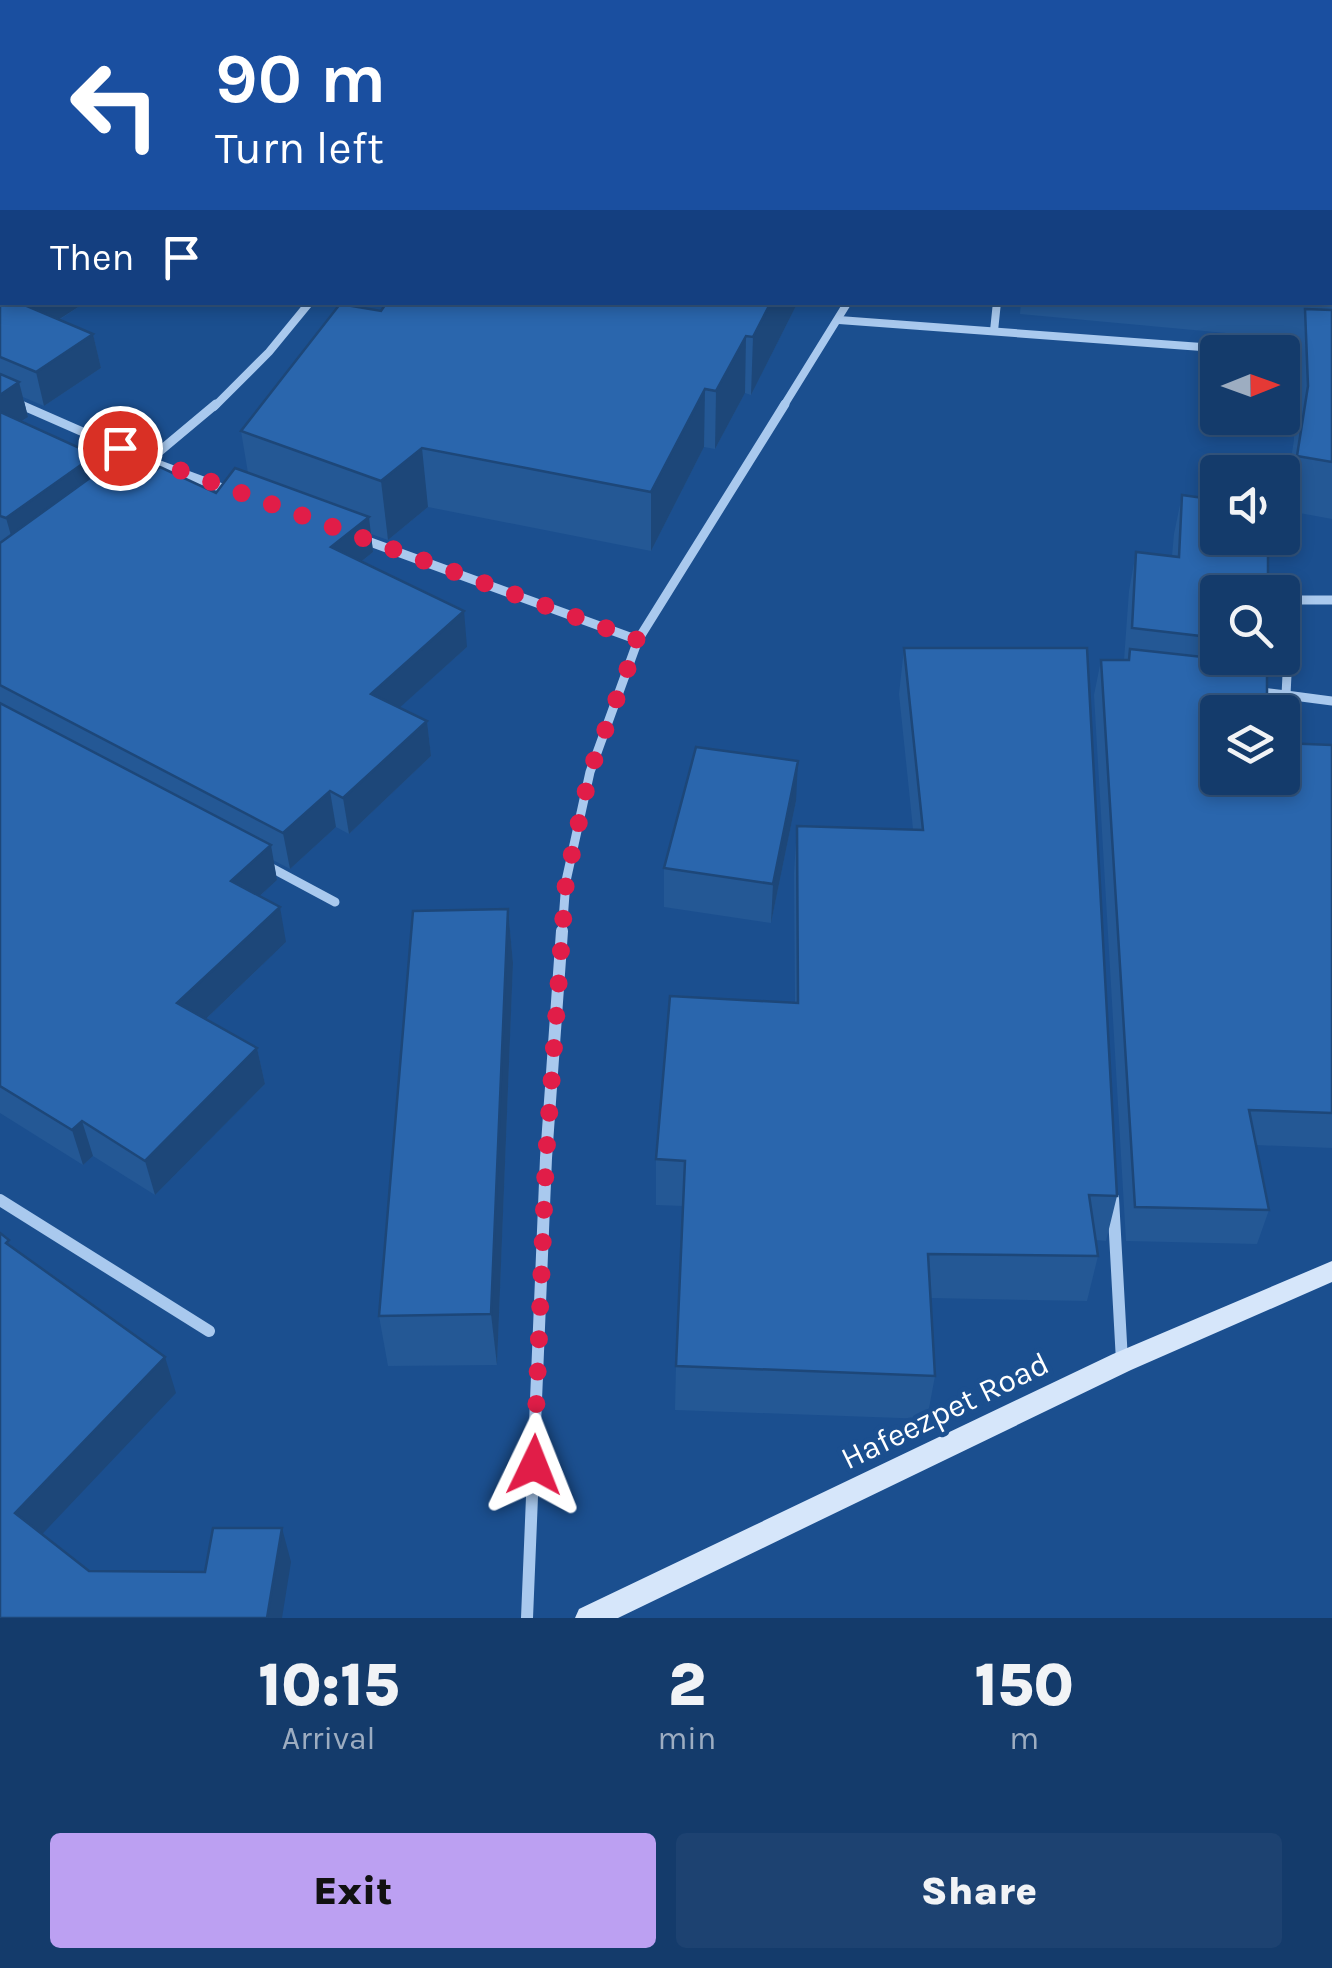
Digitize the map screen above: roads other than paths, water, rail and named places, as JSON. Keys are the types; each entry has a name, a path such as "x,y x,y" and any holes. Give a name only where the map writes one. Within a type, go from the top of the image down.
{"street":[{"path":"108,494 186,432 282,340 308,305"},
{"path":"528,1618 546,1158 566,881 590,772 638,640 846,305"},
{"path":"994,332 997,305"},
{"path":"839,320 1200,347"},
{"path":"1300,355 1332,357"},
{"path":"0,396 150,461 240,494"},
{"path":"348,534 638,640"},
{"path":"1286,694 1290,613 1297,600 1332,600"},
{"path":"1233,688 1332,701"},
{"path":"247,855 335,902"},
{"path":"1112,1184 1122,1362"},
{"path":"0,1200 210,1331"},
{"name":"Hafeezpet Road","path":"589,1618 1122,1362 1332,1270"}]}
